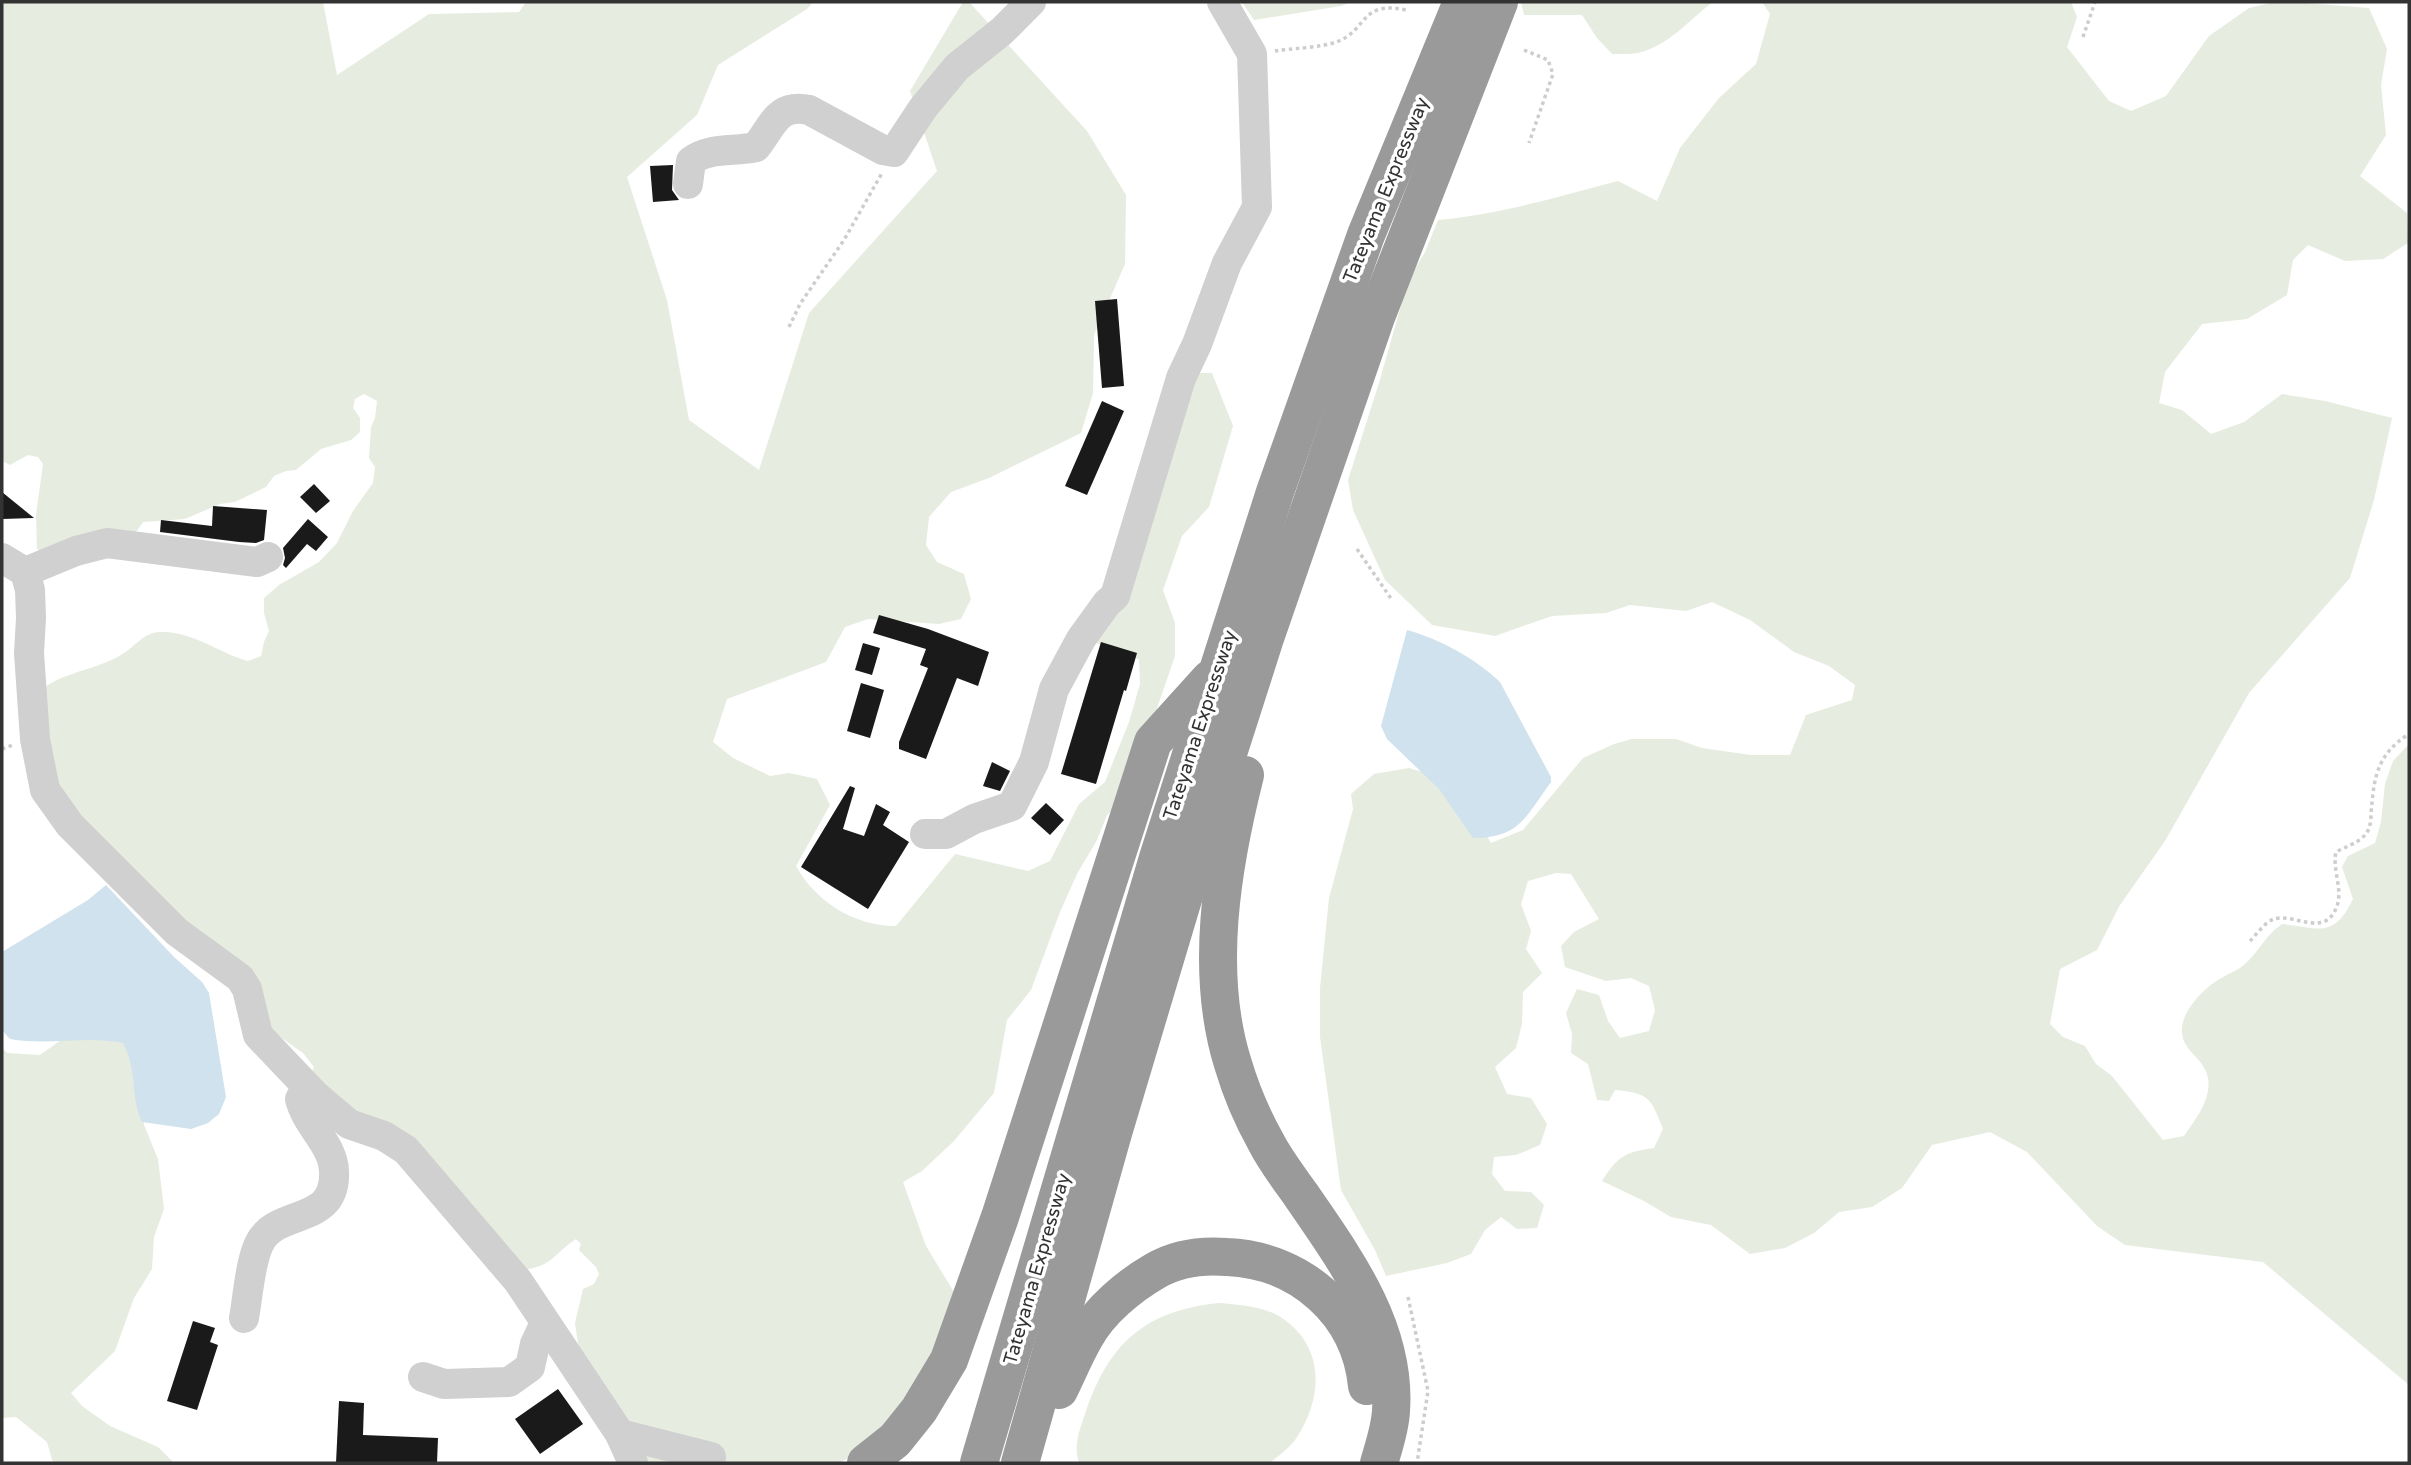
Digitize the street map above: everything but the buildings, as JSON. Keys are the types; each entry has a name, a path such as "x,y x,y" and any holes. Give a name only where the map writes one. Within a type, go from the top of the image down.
{"highway":[{"name":"Tateyama Expressway","path":"979,1463 1158,858 1275,492 1366,235 1462,2"},
{"name":"Tateyama Expressway","path":"1023,1451 1113,1133 1206,822 1326,458 1376,317 1499,2"},
{"path":"1326,458 1233,824 1217,968 1225,1032 1247,1102 1267,1144 1345,1260 1376,1319 1391,1383 1391,1412 1379,1463"},
{"path":"866,1463 895,1440 919,1410 949,1360 1004,1203 1153,741 1217,671"},
{"path":"1023,1451 1060,1389 1086,1334 1109,1306 1155,1270 1182,1259 1242,1257 1274,1265 1305,1280 1327,1297 1346,1323 1358,1348 1367,1383 1367,1417 1363,1444 1354,1463"}],"street":[{"path":"688,184 691,161 697,156 706,152 756,148 778,117 786,110 797,107 809,110 883,150 894,152 923,108 957,67 1002,32 1031,2"},
{"path":"925,834 946,834 1012,806 1034,762 1054,689 1081,639 1115,596 1181,378 1197,344 1227,262 1257,208 1252,54 1222,2"},
{"path":"268,557 257,562 107,543 13,565 30,590 32,618 29,653 35,738 45,790 69,825 177,932 240,978 247,989 258,1035 307,1087 349,1124 384,1136 406,1150 518,1281 545,1323 579,1352 633,1463"},
{"path":"244,1318 259,1243 275,1226 323,1206 332,1191 332,1159 303,1113 300,1099 307,1087"},
{"path":"422,1377 444,1384 509,1382 530,1367 535,1344 545,1323"},
{"path":"621,1434 711,1457"}],"path":[{"path":"2083,37 2095,2"},
{"path":"1252,54 1336,42 1348,35 1369,11 1388,4 1406,10"},
{"path":"1524,50 1548,60 1553,74 1529,142"},
{"path":"789,327 800,304 859,216 894,152"},
{"path":"1357,549 1392,600"},
{"path":"2250,942 2266,924 2275,919 2291,919 2308,924 2322,923 2333,915 2338,902 2333,865 2336,852 2366,835 2379,766 2385,754 2409,734"}],"shaded area":[{"path":"2,2 323,2 337,75 429,14 519,12 526,2 813,2 807,9 718,65 697,115 627,177 667,300 689,420 759,470 809,313 937,171 910,91 963,2 969,2 1087,131 1126,195 1125,264 1094,335 1093,393 1081,433 989,478 951,492 929,517 926,545 937,562 964,574 971,599 961,619 939,624 868,619 845,627 826,662 727,699 713,742 733,758 770,776 789,773 817,779 830,805 796,866 804,879 825,901 865,922 896,926 955,854 1028,871 1050,861 1079,804 1105,782 1129,722 1140,684 1139,659 1109,652 1092,639 1198,373 1212,373 1233,426 1209,507 1182,536 1163,590 1175,623 1175,656 1126,799 1107,815 1060,912 1031,990 1007,1020 994,1093 954,1141 922,1171 903,1182 926,1246 960,1302 949,1345 865,1449 839,1463 642,1463 580,1357 575,1323 583,1289 594,1284 599,1274 596,1267 579,1250 581,1244 576,1239 546,1263 521,1270 362,1116 309,1077 314,1067 303,1053 266,1027 110,856 47,775 41,690 50,684 114,659 145,637 161,632 184,635 248,661 261,656 269,631 264,613 264,598 279,585 319,562 337,543 353,511 373,483 375,467 369,458 371,427 377,401 364,394 355,399 353,408 360,418 360,432 351,440 321,449 296,470 274,476 266,487 235,502 220,504 185,519 143,522 134,535 46,553 37,549 36,515 43,464 38,457 28,455 10,465 2,461"},
{"path":"1242,2 1351,2 1341,6 1254,20"},
{"path":"1521,2 1713,2 1655,47 1633,54 1612,54 1597,38 1582,15 1524,15"},
{"path":"1762,2 2071,2 2077,17 2067,47 2109,101 2131,111 2166,96 2209,36 2249,8 2275,2 2292,2 2369,8 2387,49 2381,85 2386,135 2360,176 2407,213 2408,243 2383,259 2345,261 2308,245 2293,260 2287,295 2247,319 2202,324 2165,372 2159,403 2182,410 2211,434 2244,422 2282,394 2325,401 2392,418 2374,500 2350,578 2249,693 2165,841 2120,905 2097,950 2060,969 2050,1024 2063,1037 2085,1046 2096,1064 2112,1076 2163,1140 2184,1136 2201,1110 2208,1092 2206,1072 2186,1046 2183,1037 2182,1025 2189,1010 2199,995 2246,963 2282,924 2324,928 2332,926 2346,912 2353,899 2342,867 2348,856 2375,843 2381,822 2385,784 2393,761 2409,744 2409,1385 2263,1262 2125,1245 2097,1226 2027,1152 1990,1132 1932,1145 1902,1188 1872,1207 1839,1212 1814,1233 1785,1248 1750,1254 1711,1225 1671,1217 1602,1181 1623,1157 1636,1151 1654,1148 1663,1129 1652,1104 1642,1095 1615,1090 1609,1101 1597,1100 1588,1064 1571,1053 1572,1034 1566,1013 1577,989 1599,995 1608,1021 1620,1038 1649,1031 1655,1010 1649,986 1631,978 1606,981 1565,967 1561,946 1574,932 1599,919 1571,874 1556,873 1528,881 1521,904 1531,931 1526,949 1542,973 1523,992 1522,1024 1516,1048 1495,1067 1507,1094 1531,1098 1547,1124 1540,1145 1516,1155 1494,1157 1492,1174 1505,1191 1531,1192 1544,1205 1537,1228 1517,1229 1501,1217 1485,1230 1471,1254 1447,1263 1386,1276 1375,1250 1341,1190 1320,1037 1320,988 1329,898 1353,809 1351,794 1374,774 1409,768 1457,782 1491,843 1523,830 1583,758 1614,744 1632,739 1676,739 1702,748 1751,755 1790,755 1806,715 1852,700 1855,685 1829,666 1794,652 1750,620 1712,602 1686,611 1630,605 1606,613 1552,616 1495,636 1432,625 1385,580 1353,510 1348,480 1408,281 1425,252 1438,220 1506,209 1618,181 1657,201 1680,148 1719,98 1756,64 1770,14"},
{"path":"75,1030 133,1041 144,1125 158,1159 164,1209 154,1237 152,1269 134,1298 115,1351 71,1393 82,1406 110,1426 158,1447 174,1463 53,1463 47,1442 16,1417 2,1418 2,1048 7,1053 40,1055"},
{"path":"1219,1303 1252,1307 1275,1314 1296,1330 1306,1343 1315,1373 1315,1389 1306,1422 1292,1444 1270,1463 1079,1463 1077,1443 1086,1411 1106,1366 1119,1349 1151,1322 1193,1307"}],"water":[{"path":"1407,630 1457,651 1500,682 1551,777 1551,782 1528,815 1502,834 1473,838 1439,789 1387,739 1381,726"},
{"path":"106,885 174,957 202,982 209,993 226,1097 219,1114 208,1123 191,1129 142,1122 136,1103 131,1064 123,1043 96,1040 24,1041 10,1039 2,1030 2,952 88,900"}]}
